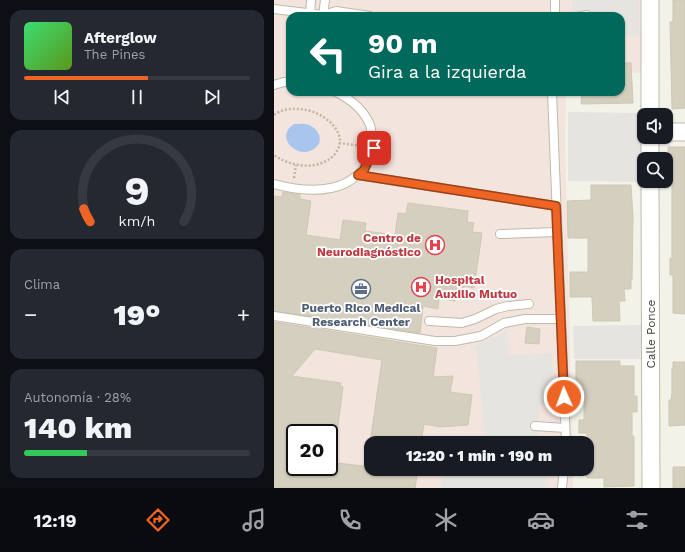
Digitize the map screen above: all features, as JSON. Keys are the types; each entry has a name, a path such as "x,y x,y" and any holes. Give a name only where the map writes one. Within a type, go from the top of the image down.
{"street":[{"path":"650,0 650,108"},
{"path":"673,132 685,132"},
{"name":"Calle Ponce","path":"650,188 651,488"}],"lane":[{"path":"310,12 312,0"},
{"path":"326,0 336,11 343,12"},
{"path":"324,12 326,0"},
{"path":"555,0 555,12"},
{"path":"274,9 292,12"},
{"path":"274,85 286,82"},
{"path":"274,184 293,189 320,190 346,183 364,170 374,148 370,126 360,108 344,96"},
{"path":"552,96 566,436"},
{"path":"358,175 556,206"},
{"path":"500,234 557,232"},
{"path":"429,321 462,323 475,319 496,309 529,304"},
{"path":"274,316 435,341 455,341 481,336 504,323 525,319 561,319"},
{"path":"535,426 566,428"},
{"path":"562,488 563,476"}],"path":[{"path":"274,115 284,110 292,109 316,112 334,125 337,131 339,143 337,150 329,159 309,165 289,163 274,155"},
{"path":"339,143 374,148"}],"shaded area":[{"name":"Hospital Auxilio Mutuo","path":"274,0 640,0 641,73 625,72 625,12 286,12 286,96 566,96 565,141 572,436 364,436 364,476 573,476 573,488 274,488"},
{"path":"572,0 639,0 639,35 625,36 625,12 572,12"},
{"path":"568,112 637,113 637,144 642,144 642,152 637,152 637,182 568,181"},
{"path":"641,325 641,359 574,359 573,326"},
{"path":"507,331 509,355 552,353 553,404 539,406 538,436 484,436 477,352 472,347"},
{"path":"442,476 550,476 547,488 440,488"}],"water":[{"path":"294,124 307,124 316,129 320,139 319,143 314,149 307,152 301,152 290,146 286,135 288,129"}],"building":[{"path":"673,0 685,0 685,108 673,109 670,22 673,22"},
{"path":"625,63 631,63 633,103 581,104 582,96 625,96"},
{"path":"668,147 685,147 685,314 673,313 673,275 670,275 670,258 672,258 673,152 668,152"},
{"path":"591,185 631,185 633,217 632,280 631,289 624,289 625,301 619,301 620,321 593,321 592,297 570,297 570,272 588,272 588,238 568,238 567,201 591,200"},
{"path":"283,192 300,195 300,199 311,201 306,235 340,240 343,220 366,223 365,231 395,235 398,213 406,214 408,203 468,211 467,222 474,223 472,232 482,233 474,288 464,286 463,296 456,295 455,301 439,298 438,309 423,306 420,333 274,311 274,196 282,197"},
{"path":"274,322 437,348 433,377 453,376 450,392 472,395 468,425 440,427 424,424 422,436 371,436 382,360 315,349 292,376 341,383 340,386 343,387 338,425 338,424 286,424 286,476 338,476 338,463 364,466 364,476 417,476 415,488 274,488"},
{"path":"527,327 540,329 539,344 525,343"},
{"path":"576,361 620,361 620,366 634,366 634,396 637,396 637,412 632,412 632,436 634,436 634,486 604,487 604,478 587,478 587,476 594,476 594,436 587,436 587,433 579,433 579,420 584,420 584,392 581,392 581,384 576,384"},
{"path":"673,362 685,362 685,425 669,426 669,400 671,400 672,393"},
{"path":"673,467 685,467 685,488 673,488"}],"place":[{"name":"Centro de Neurodiagnóstico","path":"435,245"},
{"name":"Hospital Auxilio Mutuo","path":"421,287"},
{"name":"Puerto Rico Medical Research Center","path":"361,289"}],"route":[{"path":"374,148 364,170 358,175 556,206 564,397"}]}
